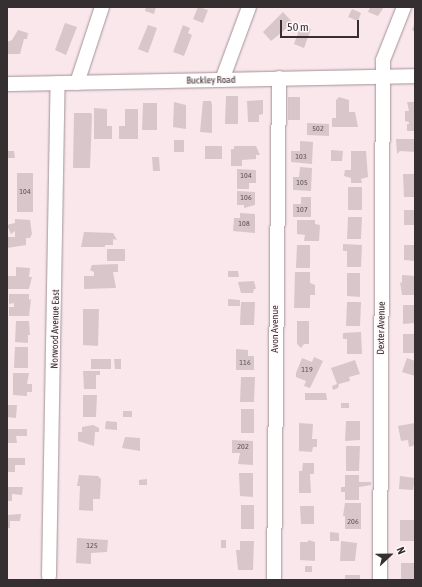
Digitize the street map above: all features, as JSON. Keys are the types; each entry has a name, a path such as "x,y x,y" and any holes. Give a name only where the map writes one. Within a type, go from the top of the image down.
{"street":[{"path":"77,83 102,7"},
{"path":"222,80 249,7"},
{"name":"Dexter Avenue","path":"380,580 383,60 404,7"},
{"name":"Buckley Road","path":"7,84 415,76"},
{"name":"Avon Avenue","path":"274,580 279,78"},
{"name":"Norwood Avenue East","path":"48,576 58,83"}],"building":[{"path":"146,7 156,7 154,14 145,11"},
{"path":"198,7 208,10 203,23 193,19"},
{"path":"370,7 384,7 378,16 368,12"},
{"path":"352,9 361,13 358,21 348,17"},
{"path":"283,12 293,23 271,41 263,32"},
{"path":"415,22 415,32 412,30"},
{"path":"65,23 77,27 66,55 55,50"},
{"path":"148,25 157,28 148,53 138,49"},
{"path":"183,25 190,28 188,33 192,35 184,56 173,52"},
{"path":"301,25 311,29 304,48 294,44"},
{"path":"18,30 28,33 27,39 24,39 20,54 8,54 7,42 12,40"},
{"path":"226,96 238,96 238,124 225,124"},
{"path":"288,97 300,97 300,120 288,120"},
{"path":"339,97 349,100 349,112 355,112 358,127 332,127 332,118 336,118 336,100"},
{"path":"263,100 263,114 259,115 259,122 248,122 247,101"},
{"path":"203,101 211,101 212,133 200,132"},
{"path":"174,102 186,105 186,129 173,127"},
{"path":"407,102 415,102 415,131 407,131 407,124 409,124 409,122 405,121 405,111 409,111"},
{"path":"143,103 157,103 157,130 142,130"},
{"path":"94,108 107,109 107,126 112,126 112,139 94,139"},
{"path":"125,109 138,109 138,139 119,139 119,126 125,126"},
{"path":"74,113 91,113 92,115 90,168 73,168"},
{"path":"307,123 329,124 329,136 307,135"},
{"path":"396,139 415,139 415,152 400,151 397,154"},
{"path":"174,140 184,140 184,152 174,152"},
{"path":"300,141 313,142 312,164 291,162 291,151 300,151"},
{"path":"205,146 222,146 222,159 205,159"},
{"path":"234,146 256,146 260,155 256,155 256,159 242,160 242,166 231,166 231,149 234,149"},
{"path":"331,150 343,151 342,161 331,161"},
{"path":"8,151 14,151 15,158 8,158"},
{"path":"351,151 366,151 368,177 361,179 362,183 351,183 351,178 344,176 345,170 351,170"},
{"path":"152,157 159,157 160,171 153,171"},
{"path":"300,167 312,168 311,191 293,190 293,177 299,177"},
{"path":"237,169 256,170 256,183 249,183 249,189 237,189"},
{"path":"17,173 33,173 33,212 17,212"},
{"path":"403,174 415,174 415,197 404,197"},
{"path":"348,187 362,187 362,210 348,210"},
{"path":"237,191 255,192 255,205 244,208 244,205 237,205"},
{"path":"301,197 311,197 311,217 293,217 293,204 301,204"},
{"path":"404,210 415,210 415,225 404,225"},
{"path":"240,213 255,214 255,233 233,231 234,218 240,218"},
{"path":"348,217 362,217 361,239 347,239"},
{"path":"15,219 30,220 32,234 30,238 26,238 26,245 7,248 7,237 15,237 15,231 11,234 7,225 15,223"},
{"path":"297,220 315,220 315,224 320,225 319,241 304,241 305,235 297,234"},
{"path":"84,232 113,233 117,240 113,239 113,245 105,245 105,247 81,247"},
{"path":"343,244 362,245 361,267 347,267 347,251 343,251"},
{"path":"297,245 310,245 310,268 296,268"},
{"path":"404,245 415,245 415,261 404,260"},
{"path":"107,249 125,249 125,261 107,261"},
{"path":"118,264 118,272 113,272 116,288 84,289 84,276 94,276 94,272 90,270 92,265"},
{"path":"16,267 30,268 29,277 32,277 29,289 8,289 8,276 16,276"},
{"path":"228,271 238,271 239,277 228,277"},
{"path":"295,272 310,272 310,283 315,285 315,295 310,295 310,308 294,308"},
{"path":"347,273 360,273 360,297 347,296"},
{"path":"402,275 415,276 415,295 402,295 400,282 402,283"},
{"path":"254,281 256,289 254,289 253,293 241,293 238,282"},
{"path":"9,294 29,294 29,300 31,299 29,316 9,316 9,307 14,307 14,303 9,304"},
{"path":"228,299 240,300 240,306 228,306"},
{"path":"241,302 255,302 254,325 240,325"},
{"path":"347,302 361,302 360,326 346,326"},
{"path":"403,305 415,305 415,323 403,324"},
{"path":"83,309 99,309 98,346 83,345"},
{"path":"16,321 29,321 30,335 28,335 28,343 15,342"},
{"path":"297,321 309,321 309,344 304,344 301,348 297,344"},
{"path":"361,332 362,354 347,354 347,339 343,339 343,333"},
{"path":"403,334 415,334 415,353 403,353"},
{"path":"15,347 28,347 28,368 14,368"},
{"path":"236,349 248,350 248,356 254,356 254,370 236,370"},
{"path":"314,357 323,361 310,388 304,386 306,381 296,377 296,373 302,358 312,362"},
{"path":"407,358 415,361 415,376 402,372"},
{"path":"91,359 111,359 111,369 91,369"},
{"path":"114,359 121,359 121,369 115,369"},
{"path":"355,360 360,374 349,377 350,381 339,384 338,388 333,390 332,386 337,384 331,368"},
{"path":"83,371 100,371 100,375 96,375 96,389 84,389"},
{"path":"13,373 29,373 27,384 32,384 32,392 27,392 27,396 13,395"},
{"path":"241,377 255,377 254,402 240,402"},
{"path":"305,393 326,393 327,400 305,400"},
{"path":"83,395 97,395 96,417 83,417"},
{"path":"341,403 349,403 349,408 341,408"},
{"path":"7,405 17,405 16,418 7,417"},
{"path":"241,409 254,409 254,433 241,433"},
{"path":"123,411 132,411 132,417 123,417"},
{"path":"106,421 117,422 117,430 105,429"},
{"path":"346,421 360,421 360,440 345,441"},
{"path":"299,423 313,424 312,439 317,439 317,447 313,447 312,452 299,451"},
{"path":"415,423 415,445 409,447 408,440 401,441 398,426"},
{"path":"93,425 99,428 99,432 95,432 94,446 78,441 78,432 82,432 82,427"},
{"path":"7,429 27,429 27,436 16,436 17,443 7,443"},
{"path":"125,437 140,438 140,451 122,448"},
{"path":"232,440 253,441 253,465 238,464 240,453 232,453"},
{"path":"346,446 360,446 359,471 346,471"},
{"path":"7,458 25,458 25,465 15,465 15,472 7,472"},
{"path":"303,463 314,463 314,474 310,474 311,493 299,493 299,471 302,471"},
{"path":"239,473 253,473 253,497 240,496"},
{"path":"79,475 98,476 101,479 100,499 93,499 93,511 79,510 80,486 77,486"},
{"path":"345,475 359,475 359,482 371,482 371,485 359,487 359,500 345,500 345,492 341,492 341,487 345,487"},
{"path":"400,476 415,478 413,490 399,489"},
{"path":"147,479 147,485 139,485 139,480"},
{"path":"7,487 23,487 22,495 12,494 12,501 7,501"},
{"path":"345,503 361,503 361,529 345,529 345,516 343,516"},
{"path":"241,505 254,505 254,529 241,529"},
{"path":"300,506 314,506 314,524 301,524"},
{"path":"21,514 20,521 10,521 10,528 7,528 7,515"},
{"path":"400,520 414,520 414,541 400,541"},
{"path":"330,532 339,533 339,541 330,541"},
{"path":"77,538 108,540 107,552 91,553 91,564 76,563"},
{"path":"221,540 226,540 226,548 221,548"},
{"path":"308,540 315,542 315,561 300,560 300,542 308,542"},
{"path":"240,541 254,541 253,570 238,570 236,550 240,550"},
{"path":"341,541 357,543 355,561 340,561"},
{"path":"401,563 414,563 415,580 401,580"},
{"path":"305,566 312,566 312,572 305,572"},
{"path":"345,575 360,575 360,580 345,580"}]}
